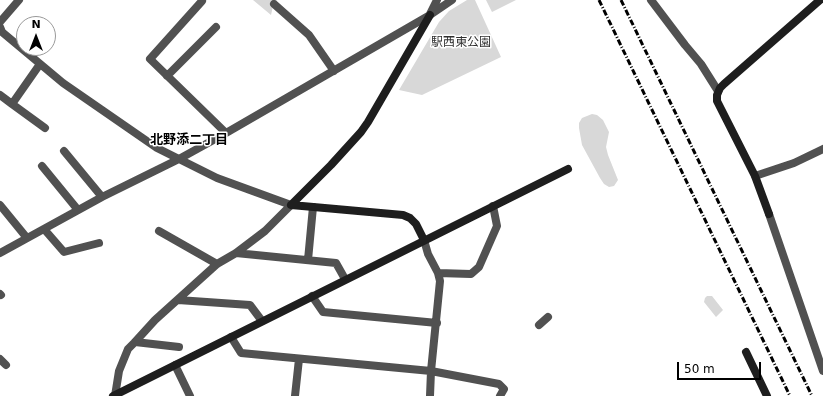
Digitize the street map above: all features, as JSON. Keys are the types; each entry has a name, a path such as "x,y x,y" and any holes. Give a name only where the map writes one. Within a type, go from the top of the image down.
{"street":[{"path":"0,22 19,0"},
{"path":"114,396 119,371 128,349 156,320 217,264 236,253 265,232 331,166 361,132 430,15 437,0"},
{"path":"0,253 102,197 179,159 226,133 430,15 452,0"},
{"path":"651,0 701,64 718,90 717,101 755,176 770,214 823,371"},
{"path":"718,90 820,0"},
{"path":"202,1 150,59 226,133"},
{"path":"274,4 309,35 334,71"},
{"path":"167,76 216,27"},
{"path":"1,30 63,83 157,148 217,178 291,205 394,213 410,218 416,224 424,240 428,254 438,273 440,281 430,396"},
{"path":"12,104 40,64"},
{"path":"0,95 45,128"},
{"path":"755,176 794,163 823,149"},
{"path":"64,151 102,197"},
{"path":"42,166 78,210"},
{"path":"114,396 345,279 568,169"},
{"path":"0,205 27,238"},
{"path":"438,273 471,274 479,266 497,226 493,206"},
{"path":"308,260 314,207"},
{"path":"44,229 64,252 98,243"},
{"path":"159,231 217,264"},
{"path":"236,253 336,263 345,279"},
{"path":"312,296 323,312 437,323"},
{"path":"178,300 250,306 262,321"},
{"path":"539,325 548,317"},
{"path":"231,337 241,353 431,371 499,384 504,389 500,396"},
{"path":"135,342 179,347"},
{"path":"746,352 767,396"},
{"path":"295,396 299,358"},
{"path":"175,365 190,396"}],"green space":[{"path":"253,0 277,0 273,6 271,15"},
{"name":"駅西東公園","path":"467,0 475,0 501,57 422,95 399,90 439,22 449,11"},
{"path":"486,0 516,0 492,12"},
{"path":"592,114 597,115 603,120 609,132 606,147 618,180 614,186 609,187 604,184 582,145 579,123 582,118"},
{"path":"707,296 712,296 723,310 716,317 704,302"}],"railway":[{"path":"599,0 790,396"},
{"path":"621,0 812,396"}],"district":[{"name":"北野添二丁目","path":"189,141"}]}
